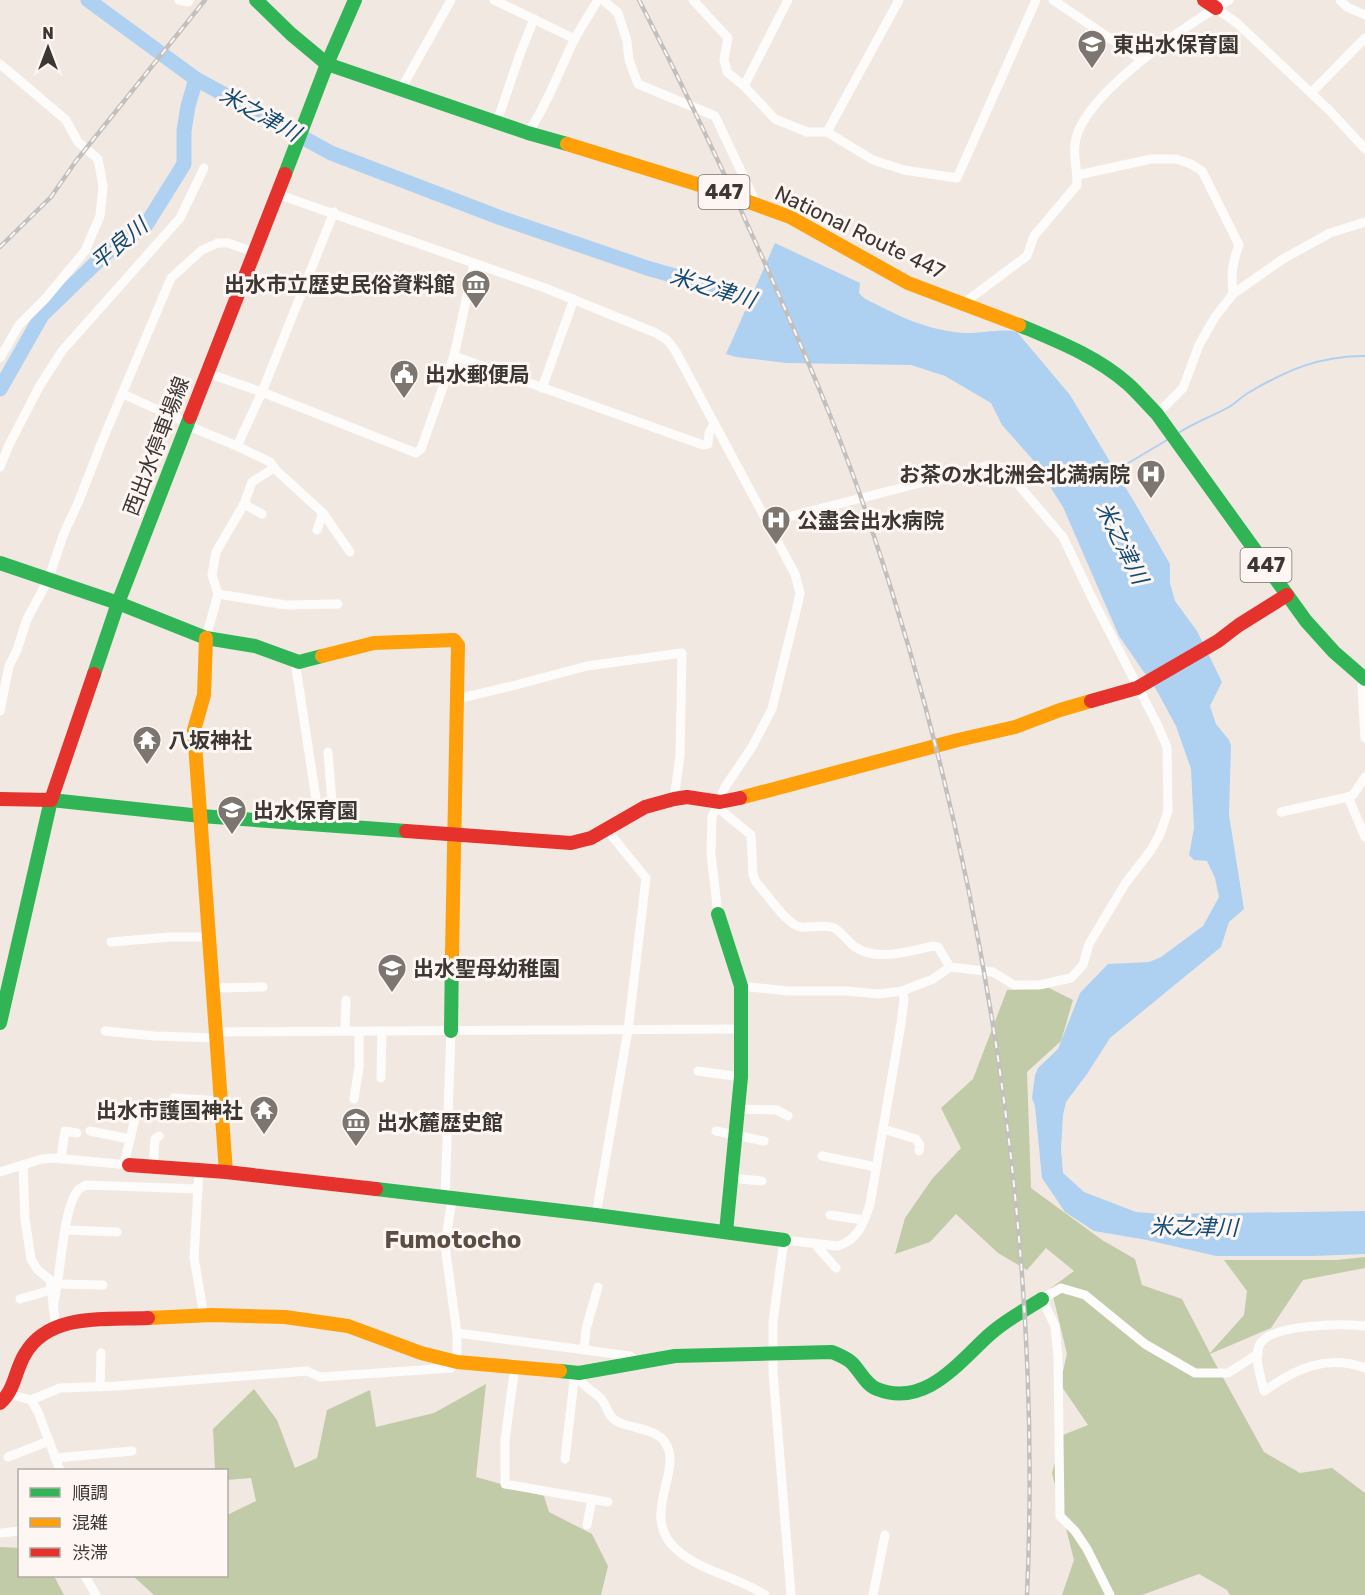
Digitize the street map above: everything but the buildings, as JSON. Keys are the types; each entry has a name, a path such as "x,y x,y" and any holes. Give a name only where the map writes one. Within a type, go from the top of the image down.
{"main road":[{"name":"National Route 447","path":"256,0 326,69 401,89 528,133 630,162 790,217 908,283 1070,346 1102,365 1128,384 1157,414 1325,645 1341,661 1365,679"},
{"name":"西出水停車場線","path":"0,1023 51,800 118,603 278,190 355,0"},
{"path":"0,563 118,603 206,638 255,646 299,662 374,643 454,640 458,645 451,1031"},
{"path":"0,799 51,800 201,816 571,843 591,838 645,807 674,799 687,797 718,804 1015,727 1060,710 1137,688 1218,641 1287,595"},
{"path":"206,638 204,695 194,730 226,1172"},
{"path":"718,914 741,986 741,1077 726,1232"},
{"path":"126,1164 226,1172 596,1215 784,1240"},
{"path":"5,1398 26,1349 56,1327 70,1322 204,1316 285,1317 348,1326 421,1353 457,1362 577,1373 675,1356 832,1352 849,1361 872,1387 889,1393 906,1393 929,1387 958,1366 990,1333 1042,1299"}],"street":[{"path":"179,0 188,2 190,0"},
{"path":"401,89 451,0"},
{"path":"494,0 575,39"},
{"path":"528,133 539,116 575,39 600,0 618,13 627,41 629,60 638,84 715,116 757,205"},
{"path":"693,0 728,38 724,59 727,72 776,119 807,132 827,132 873,160 904,170 957,178 1036,0"},
{"path":"744,86 788,0"},
{"path":"827,132 899,0"},
{"path":"1053,0 1142,60"},
{"path":"964,303 1027,256 1034,236 1077,185 1075,144 1080,126 1094,105 1142,60 1210,4 1228,0"},
{"path":"1340,0 1347,7 1365,15"},
{"path":"1210,4 1238,24 1311,93 1365,149"},
{"path":"497,122 534,19"},
{"path":"1311,93 1365,38"},
{"path":"0,64 66,120 78,142 98,159 103,186 100,216 85,250 45,299 19,325 0,358"},
{"path":"1078,175 1151,159 1176,159 1202,171 1239,245 1231,272 1233,294"},
{"path":"0,467 39,387 62,351 180,218 204,168"},
{"path":"278,190 574,298 656,333 667,340 675,350 795,574 800,593 772,709 752,747 725,787 712,817 711,854 718,914"},
{"path":"237,446 262,392 334,212"},
{"path":"1157,414 1183,388 1199,345 1215,317 1233,294 1283,260 1330,233 1365,222"},
{"path":"0,711 9,666 27,619 48,580 64,533 171,278 202,250 218,243 228,243 254,252"},
{"path":"207,373 262,392 417,453 421,449 454,356 474,263"},
{"path":"542,388 574,298"},
{"path":"454,356 703,445 708,444 709,433 714,424"},
{"path":"123,394 270,462 323,513 350,552"},
{"path":"741,986 788,991 847,991 878,994 902,991 933,979 950,967 993,972 1014,985 1030,985 1071,978 1083,965 1089,944 1125,884 1151,850 1168,812 1167,747 1063,537 1004,468 990,465 768,524"},
{"path":"206,638 218,594 212,575 216,552 244,504 252,482 274,468"},
{"path":"244,504 262,514"},
{"path":"317,530 323,513"},
{"path":"218,594 286,605 339,604"},
{"path":"457,699 587,666 682,653 680,756 674,799"},
{"path":"295,661 327,825"},
{"path":"1365,679 1362,686 1365,738"},
{"path":"327,825 328,752"},
{"path":"1281,812 1353,795 1365,777"},
{"path":"1348,797 1365,837"},
{"path":"718,804 751,835 753,874 756,882 785,918 794,925 833,928 855,947 874,953 896,954 938,946 950,967"},
{"path":"596,1215 628,1030 646,878 607,830"},
{"path":"111,942 170,937 209,937"},
{"path":"213,988 263,987"},
{"path":"791,1595 772,1353 773,1322 784,1240 837,1246 845,1244 856,1236 864,1220 870,1204 901,1024 904,999 902,991"},
{"path":"345,1031 346,1000"},
{"path":"105,1031 154,1036 345,1031 742,1029"},
{"path":"354,1099 359,1066 359,1031"},
{"path":"381,1078 382,1031"},
{"path":"5,1398 31,1400 60,1388 307,1371 320,1377 451,1368 457,1362 457,1333 445,1246 451,1031"},
{"path":"698,1071 741,1077"},
{"path":"174,1098 221,1101"},
{"path":"738,1109 777,1110 788,1116"},
{"path":"0,1172 42,1159 61,1158 126,1164 136,1114"},
{"path":"883,1129 916,1139 920,1145 919,1151"},
{"path":"61,1158 65,1131 77,1133"},
{"path":"90,1131 130,1139"},
{"path":"716,1131 764,1141"},
{"path":"153,1167 155,1139 159,1136"},
{"path":"822,1156 876,1167"},
{"path":"23,1165 25,1219 31,1258 37,1269 55,1287"},
{"path":"199,1170 194,1258 204,1316"},
{"path":"731,1178 762,1181"},
{"path":"56,1327 53,1307 55,1287 69,1212 79,1189 86,1185 198,1189"},
{"path":"830,1215 864,1220"},
{"path":"66,1230 117,1232"},
{"path":"814,1243 836,1268"},
{"path":"20,1299 55,1287 103,1285"},
{"path":"584,1350 586,1329 598,1287"},
{"path":"1110,1595 1087,1549 1075,1531 1060,1516 1058,1357 1054,1326 1042,1299 1061,1288 1085,1295 1144,1344 1195,1373 1228,1372 1258,1354"},
{"path":"1365,1326 1335,1324 1282,1331 1263,1340 1258,1346 1264,1391 1288,1374 1312,1366 1348,1363 1365,1368"},
{"path":"457,1333 630,1356 637,1363"},
{"path":"100,1387 101,1353"},
{"path":"515,1366 505,1440 505,1484 608,1502"},
{"path":"566,1459 577,1373"},
{"path":"577,1373 582,1383 602,1400 610,1416 616,1421 659,1436 666,1442 669,1471 661,1505 661,1524 664,1534 675,1549 707,1569 745,1584 765,1595"},
{"path":"31,1400 38,1412 60,1469"},
{"path":"8,1457 49,1441"},
{"path":"55,1458 132,1451"},
{"path":"587,1524 592,1499"},
{"path":"0,1533 18,1531"},
{"path":"873,1595 885,1535"},
{"path":"86,1577 96,1595"}],"green space":[{"path":"1049,988 1073,1000 1061,1041 1027,1072 1031,1188 1102,1240 1135,1259 1142,1285 1182,1299 1210,1353 1244,1315 1247,1291 1224,1260 1337,1260 1365,1257 1365,1268 1303,1280 1271,1328 1210,1354 1264,1452 1300,1473 1332,1468 1365,1493 1365,1595 1230,1595 1227,1590 1199,1574 1142,1595 1062,1595 1074,1560 1052,1473 1063,1435 1088,1425 1060,1384 1067,1354 1051,1288 1074,1271 1046,1248 1027,1270 998,1253 956,1214 930,1242 895,1254 905,1218 932,1179 961,1148 941,1108 973,1079 1007,990"},
{"path":"486,1384 476,1477 544,1496 549,1512 592,1534 608,1566 601,1595 154,1595 134,1577 228,1577 228,1515 256,1501 251,1478 228,1480 228,1469 215,1469 213,1429 254,1389 277,1420 295,1468 317,1458 327,1410 370,1390 376,1427 434,1413"},
{"path":"0,1547 18,1548 18,1577 55,1577 64,1595 0,1595"}],"water":[{"path":"775,243 860,283 859,293 864,298 925,326 951,332 1017,332 1070,395 1136,505 1170,564 1170,583 1175,601 1197,631 1222,682 1210,706 1216,724 1231,745 1229,815 1244,909 1229,922 1221,947 1110,1038 1066,1102 1061,1149 1063,1173 1084,1192 1136,1212 1161,1214 1365,1211 1365,1254 1216,1256 1147,1240 1094,1231 1065,1212 1042,1178 1035,1106 1032,1098 1035,1075 1038,1068 1058,1049 1080,993 1108,964 1149,962 1161,957 1203,926 1219,897 1215,878 1207,861 1194,860 1189,855 1194,828 1191,769 1176,726 1157,691 1119,636 1063,507 1033,460 1002,425 991,403 945,376 911,365 786,363 726,354"}],"waterway":[{"name":"米之津川","path":"88,0 196,79 331,153 501,218 647,268 769,303"},
{"name":"平良川","path":"0,389 42,315 103,256 146,225 184,164 184,131 196,79"},
{"path":"1180,432 1229,407 1248,393 1290,371 1318,362 1365,356"},
{"path":"1115,471 1167,440"}],"railway":[{"path":"0,247 51,197 76,161 205,0"},
{"path":"639,0 748,225 840,441 871,527 911,655 945,785 974,919 997,1054 1014,1190 1025,1326 1030,1461 1027,1595"}],"traffic: fast":[{"path":"256,0 291,34 327,64 528,133 567,144"},
{"path":"285,174 327,64 355,0"},
{"path":"1019,325 1089,357 1116,374 1135,391 1157,414 1306,621 1334,652 1365,679"},
{"path":"94,674 118,603 190,417"},
{"path":"0,563 118,603 206,638 255,646 299,662 322,656"},
{"path":"0,1023 51,800 201,816 406,831"},
{"path":"718,914 741,986 741,1077 726,1232"},
{"path":"451,1031 452,953"},
{"path":"376,1189 784,1240"},
{"path":"560,1371 579,1373 675,1356 832,1352 850,1361 873,1387 894,1393 910,1393 939,1380 995,1330 1042,1299"}],"traffic: slow":[{"path":"567,144 716,190 790,217 908,283 1019,325"},
{"path":"206,638 204,695 194,730 226,1172"},
{"path":"322,656 374,643 454,640 458,645 452,953"},
{"path":"740,798 1015,727 1091,701"},
{"path":"148,1318 212,1315 285,1317 348,1326 421,1353 457,1362 560,1371"}],"traffic: jam":[{"path":"1204,0 1216,8"},
{"path":"190,417 285,174"},
{"path":"1091,701 1137,688 1218,641 1287,595"},
{"path":"0,799 51,800 94,674"},
{"path":"406,831 571,843 591,838 645,807 674,799 687,797 720,802 740,798"},
{"path":"129,1165 226,1172 376,1189"},
{"path":"0,1403 9,1392 25,1354 35,1340 49,1331 80,1321 148,1318"}],"place":[{"name":"東出水保育園","path":"1092,70"},
{"name":"出水市立歴史民俗資料館","path":"476,310"},
{"name":"出水郵便局","path":"404,400"},
{"name":"お茶の水北洲会北満病院","path":"1151,500"},
{"name":"公盡会出水病院","path":"776,546"},
{"name":"八坂神社","path":"147,766"},
{"name":"出水保育園","path":"232,836"},
{"name":"出水聖母幼稚園","path":"392,994"},
{"name":"出水市護国神社","path":"264,1136"},
{"name":"出水麓歴史館","path":"356,1148"}],"district":[{"name":"Fumotocho","path":"453,1240"}]}
